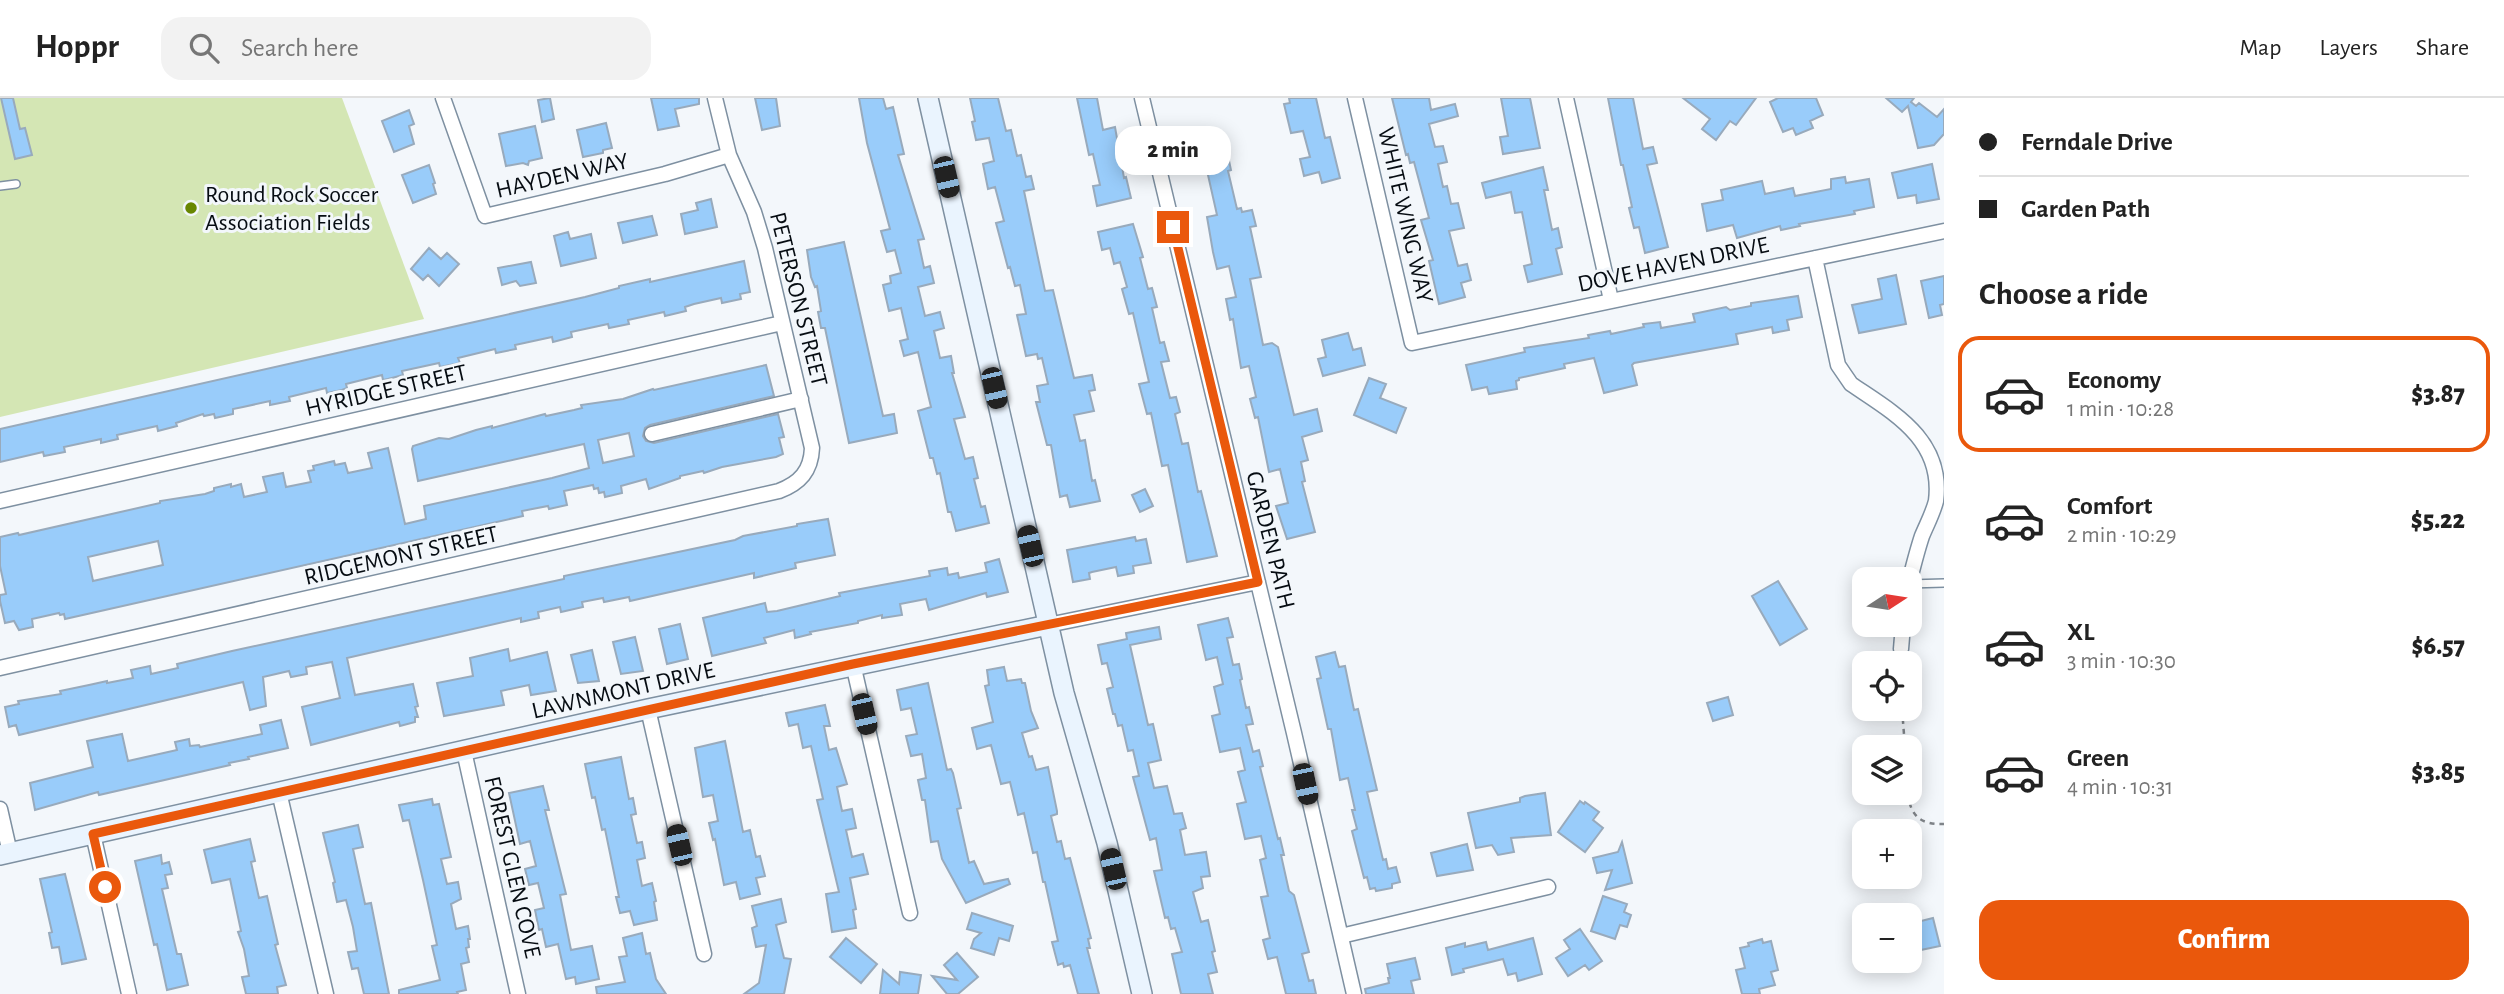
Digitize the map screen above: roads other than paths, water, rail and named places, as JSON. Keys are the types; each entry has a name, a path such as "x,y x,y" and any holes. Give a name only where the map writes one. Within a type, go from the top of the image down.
{"street":[{"name":"HAYDEN WAY","path":"443,98 485,216 665,174 729,155"},
{"name":"PETERSON STREET","path":"715,98 729,155 754,212 765,248 812,448 812,461 806,473"},
{"path":"928,98 1064,693 1107,843 1142,994"},
{"name":"GARDEN PATH","path":"1142,98 1353,994"},
{"name":"WHITE WING WAY","path":"1355,98 1412,343"},
{"path":"1566,98 1611,300"},
{"name":"DOVE HAVEN DRIVE","path":"1412,343 1944,231"},
{"path":"1815,258 1838,365 1843,375 1851,384 1913,426 1926,441 1935,460 1938,475 1936,499 1914,567"},
{"name":"HYRIDGE STREET","path":"0,501 782,323"},
{"path":"652,434 801,399"},
{"name":"RIDGEMONT STREET","path":"0,668 779,491 791,487 806,473"},
{"name":"LAWNMONT DRIVE","path":"5,854 853,664 1258,582"},
{"path":"1901,649 1902,637"},
{"path":"853,664 910,913"},
{"path":"648,709 704,954"},
{"name":"FOREST GLEN COVE","path":"464,751 518,994"},
{"path":"279,793 326,994"},
{"path":"0,809 5,854"},
{"path":"93,834 130,994"},
{"path":"1341,936 1548,887"}],"lane":[{"path":"0,187 16,184"},
{"path":"1922,583 1944,583"}],"place":[{"name":"Round Rock Soccer Association Fields","path":"191,208"}]}
